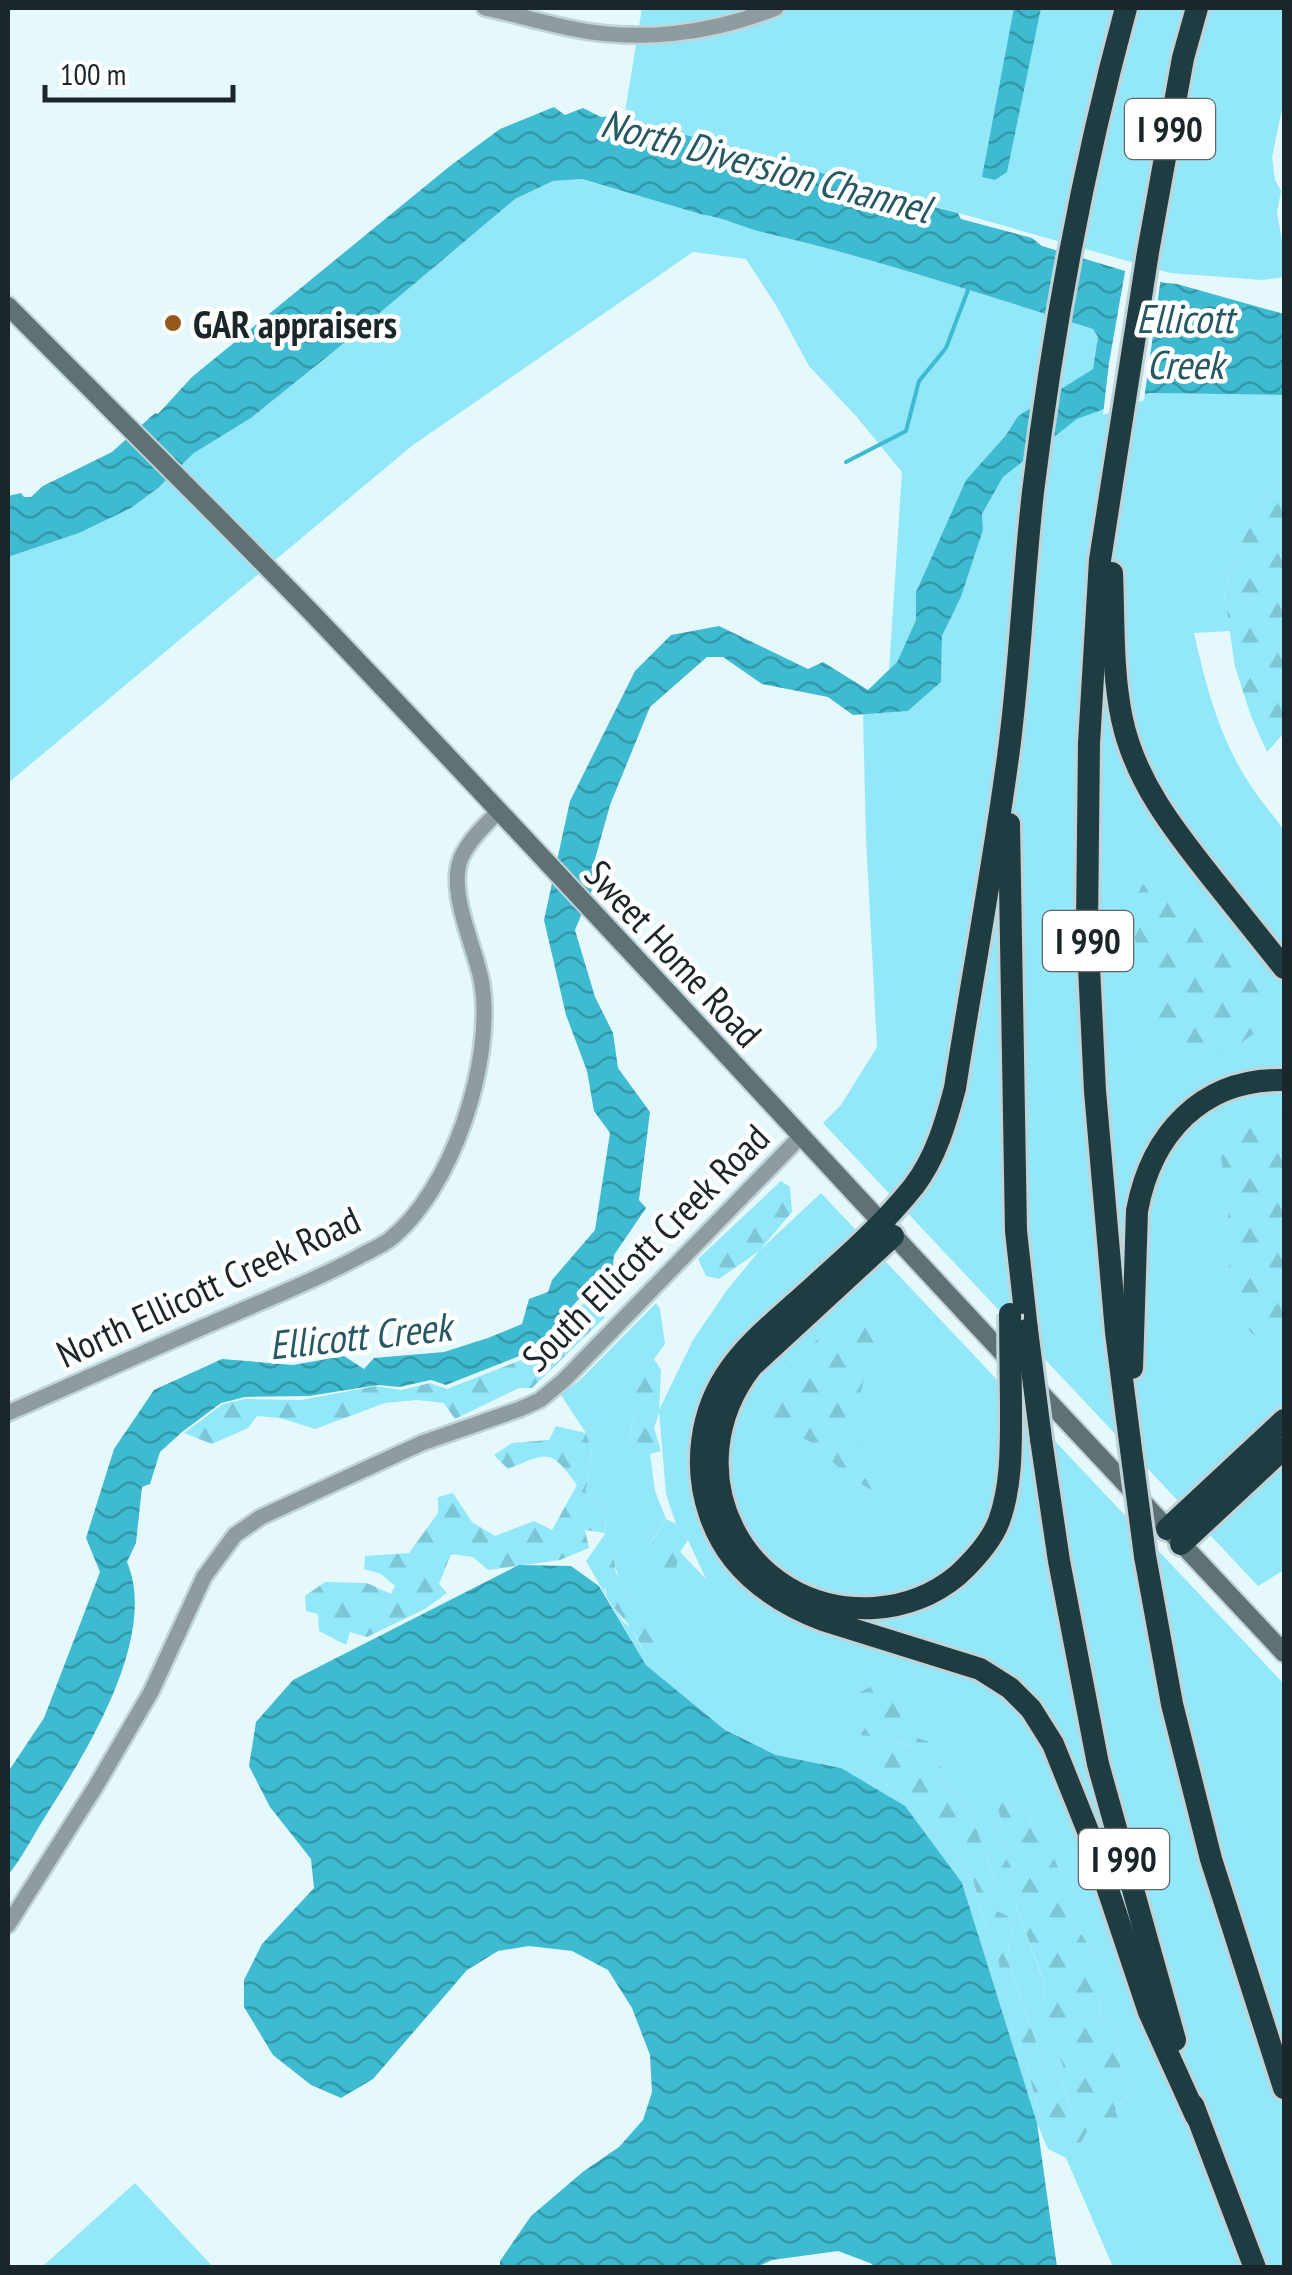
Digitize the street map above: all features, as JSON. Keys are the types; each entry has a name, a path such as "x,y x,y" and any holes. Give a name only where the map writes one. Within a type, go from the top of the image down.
{"highway":[{"name":"I 990","path":"1126,8 1079,209 1050,376 1028,540 1008,755 1019,1322 1098,1764 1196,2116 1255,2268"},
{"name":"I 990","path":"1197,8 1183,58 1148,252 1100,560 1089,743 1087,925 1095,1092 1116,1332 1145,1556 1172,1704 1211,1859 1284,2088"},
{"path":"1109,504 1122,719 1135,761 1152,798 1177,834 1284,968"},
{"path":"1008,755 956,1088 945,1126 918,1182 888,1230 752,1366 730,1400 719,1434 718,1474 725,1510 740,1542 753,1558 773,1578 808,1598 834,1606 890,1607 946,1585 974,1560 998,1524 1008,1488 1019,1322"},
{"path":"1130,1442 1135,1235 1148,1168 1164,1138 1192,1109 1236,1088 1284,1080"},
{"path":"888,1230 749,1346 719,1386 700,1457 704,1498 716,1534 738,1567 764,1590 802,1612 980,1668 1010,1688 1031,1709 1053,1744 1090,1836 1149,2012 1196,2116"},
{"path":"1174,1536 1284,1420"},
{"path":"1174,1536 1284,1448"}],"main road":[{"name":"Sweet Home Road","path":"8,306 208,506 499,811 1284,1653"}],"street":[{"path":"485,8 571,29 646,36 689,32 776,8"},
{"name":"North Ellicott Creek Road","path":"8,1414 334,1270 388,1240 414,1214 437,1181 458,1138 475,1087 485,1027 482,984 458,877 460,860 471,841 499,811"},
{"name":"South Ellicott Creek Road","path":"8,1925 151,1692 204,1577 236,1535 261,1517 422,1443 540,1400 564,1380 801,1136"}],"green space":[{"path":"642,8 1284,8 1284,100 1272,157 1281,191 1277,213 1284,277 1262,280 1170,273 624,118"},
{"path":"581,179 890,266 1093,329 1098,337 1094,369 1018,416 966,480 916,592 916,620 897,662 889,670 902,472 809,366 746,259 693,252 413,445 8,783 8,557 79,533 131,508 194,453 251,418 338,348 515,199 553,181"},
{"path":"1149,393 1284,395 1284,475 1246,531 1224,591 1230,631 1194,633 1209,693 1231,750 1251,786 1284,830 1284,1570 1258,1586 823,1123 841,1105 877,1047 863,714 908,711 941,682 942,636 961,597 983,530 982,514 1003,477 1077,419"},
{"path":"1284,475 1284,733 1267,752 1235,667 1224,591 1246,531"},
{"path":"1168,872 1265,997 1268,1023 1226,1054 1183,1052 1161,1041 1154,985 1139,956 1129,911 1142,885"},
{"path":"1284,1117 1284,1347 1263,1344 1235,1317 1221,1157 1247,1128"},
{"path":"781,1181 790,1187 792,1212 759,1251 719,1279 706,1276 698,1259"},
{"path":"821,1193 1284,1684 1284,2267 1113,2267 1066,2158 1048,2149 1037,2123 962,1883 841,1768 776,1755 725,1730 646,1665 586,1561 605,1534 606,1514 586,1491 592,1451 586,1433 561,1395 656,1303 665,1344 641,1368 629,1439 650,1454 655,1491 666,1519 651,1542 680,1552 706,1579 676,1524 666,1494 659,1410 693,1340 759,1251","holes":["614,1558 624,1593 656,1646 646,1659 632,1628 623,1622 604,1590","891,1741 913,1746 947,1773 927,1777 933,1783 946,1785 971,1813 995,1880 992,1909 1008,1916 1012,1933 1007,1958 1046,2071 1060,2076 1072,2112 1089,2128 1079,2147 1051,2147 1039,2116 1023,2047 1015,2036 998,1958 988,1943 973,1880 937,1832 876,1776 866,1762 866,1749","995,1796 1031,1817 1035,1838 1051,1853 1074,1923 1098,1960 1101,2017 1116,2027 1121,2071 1133,2089 1115,2110 1043,2001 1045,1985 1016,1906 1020,1894 1002,1868 1010,1853 997,1834 1002,1823"]},
{"path":"590,1297 606,1304 604,1318 532,1388 519,1388 455,1419 444,1403 417,1400 385,1403 315,1429 280,1418 257,1416 248,1428 212,1444 184,1433 223,1404 245,1399 301,1400 376,1386 401,1390 430,1383 447,1389 531,1356"},
{"path":"864,1312 875,1336 860,1395 856,1438 872,1490 852,1479 809,1441 756,1415 784,1373 824,1333"},
{"path":"654,1359 661,1370 659,1413 654,1428 661,1451 650,1454 641,1444 629,1440 636,1409 631,1392 641,1368"},
{"path":"556,1426 586,1433 592,1451 586,1491 606,1514 605,1533 585,1530 589,1548 560,1560 488,1570 473,1557 451,1554 439,1584 447,1593 425,1609 367,1637 350,1632 346,1645 319,1631 318,1614 306,1611 305,1596 325,1582 367,1583 391,1594 395,1586 381,1574 364,1569 365,1556 409,1553 438,1513 438,1497 453,1493 472,1522 495,1536 534,1521 552,1530 577,1485 568,1473 548,1457 508,1469 494,1455 512,1443 549,1440"},
{"path":"666,1519 676,1524 688,1540 675,1571 660,1571 648,1558 653,1553 651,1543"},
{"path":"606,1551 614,1558 616,1574 628,1583 626,1597 656,1646 655,1663 646,1659 634,1632 610,1601 605,1581 593,1571"},
{"path":"870,1687 901,1701 900,1721 881,1731 880,1737 849,1734 843,1725 848,1712 843,1701"},
{"path":"918,1738 930,1742 926,1751 948,1774 928,1778 946,1785 971,1813 995,1880 993,1909 1008,1916 1012,1933 1007,1958 1046,2071 1060,2076 1072,2112 1083,2117 1089,2128 1079,2147 1066,2153 1051,2147 1039,2116 1023,2047 1015,2037 998,1959 988,1943 973,1880 937,1832 866,1762 865,1749 891,1741 913,1746"},
{"path":"994,1795 1031,1817 1035,1837 1051,1852 1075,1906 1074,1923 1098,1960 1101,2017 1116,2027 1121,2071 1133,2089 1115,2110 1122,2128 1115,2137 1071,2093 1043,2001 1045,1984 1016,1906 1020,1894 1001,1868 1010,1853 997,1834 1002,1823"},
{"path":"135,2183 213,2267 42,2267"}],"water":[{"path":"1014,8 1041,8 1007,172 995,180 982,177"},
{"path":"554,107 565,115 583,108 601,117 616,116 719,144 727,150 870,186 881,193 958,213 961,219 1032,238 1042,246 1284,314 1284,395 1149,393 1077,419 1003,477 982,514 983,530 961,597 942,636 941,682 908,711 853,715 828,697 762,684 723,657 707,657 650,707 610,805 592,870 596,880 575,930 595,997 613,1033 618,1068 650,1112 639,1200 646,1208 614,1255 612,1275 579,1299 522,1355 446,1385 431,1380 309,1396 245,1397 221,1403 160,1452 150,1484 142,1487 136,1543 127,1562 134,1592 126,1659 79,1761 8,1875 8,1772 44,1718 100,1572 86,1538 114,1449 154,1390 222,1359 293,1365 344,1356 364,1369 374,1358 444,1352 488,1338 522,1324 529,1299 548,1292 552,1280 595,1230 610,1133 594,1111 587,1071 566,1015 544,920 570,801 635,671 671,635 719,626 808,669 823,662 868,690 897,662 916,620 916,592 966,480 1018,416 1093,369 1098,337 1093,329 890,266 582,179 553,181 515,199 338,348 251,418 194,453 131,508 79,533 8,557 8,496 21,493 31,497 43,486 112,452 158,414 192,377 450,166 500,129"},
{"path":"519,1565 571,1566 599,1586 646,1665 725,1730 776,1755 841,1768 905,1806 962,1883 1037,2123 1057,2267 875,2267 838,2251 772,2260 757,2267 500,2267 500,2261 531,2216 619,2147 643,2120 652,2092 650,2055 632,2008 608,1970 572,1951 529,1946 498,1951 467,1970 373,2079 341,2098 311,2085 273,2055 244,2007 244,1980 262,1944 314,1888 311,1859 270,1807 249,1766 256,1722 293,1680"}],"pier":[{"path":"1126,266 1161,277 1144,400 1103,415 1109,363"}],"waterway":[{"path":"846,462 906,431 919,381 946,348 968,290"}],"place":[{"name":"GAR appraisers","path":"173,323"}],"water label":[{"name":"North Diversion Channel","path":"766,165"},
{"name":"Ellicott Creek","path":"1185,341"},
{"name":"Ellicott Creek","path":"360,1335"}]}
